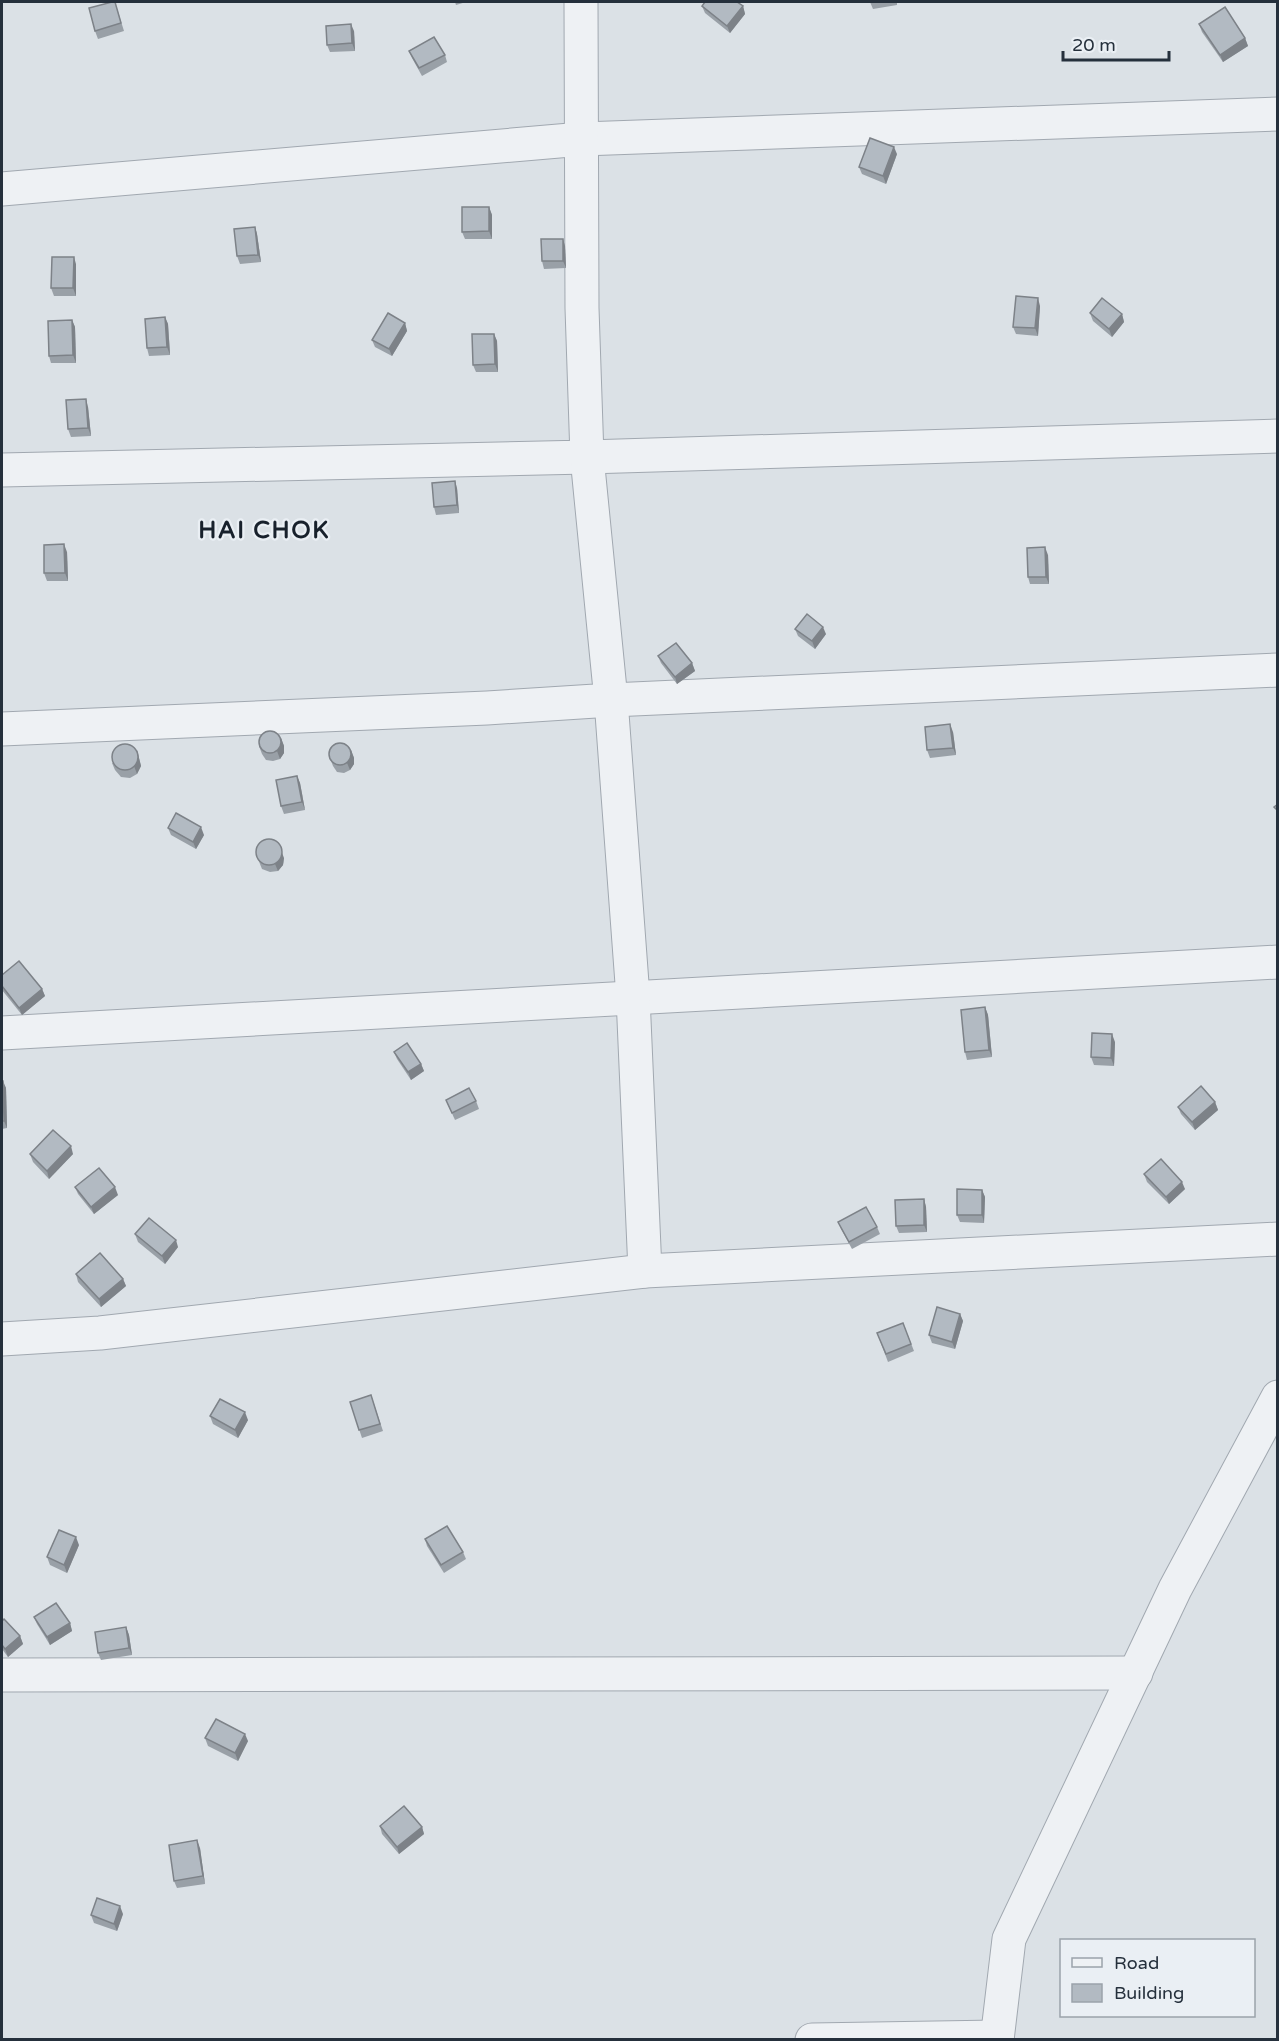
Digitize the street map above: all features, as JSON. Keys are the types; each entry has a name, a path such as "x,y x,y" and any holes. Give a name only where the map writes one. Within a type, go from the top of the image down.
{"street":[{"path":"580,2 582,308 586,458 611,700 633,997 645,1271"},
{"path":"2,189 582,139 1278,114"},
{"path":"2,470 586,458 1278,436"},
{"path":"2,729 1278,670"},
{"path":"2,1034 1278,962"},
{"path":"2,1339 100,1333 645,1271 1278,1239"},
{"path":"812,2040 997,2038 1009,1939 1175,1589 1278,1398"},
{"path":"2,1675 1136,1673"}],"building":[{"path":"115,2 121,23 95,31 89,8"},
{"path":"705,2 737,2 743,6 727,26 702,6"},
{"path":"1225,7 1245,38 1220,55 1199,24"},
{"path":"351,24 352,43 327,45 326,26"},
{"path":"434,37 445,55 419,68 409,51"},
{"path":"870,138 894,147 883,176 859,167"},
{"path":"462,207 489,207 489,231 462,232"},
{"path":"255,227 258,255 237,256 234,229"},
{"path":"541,239 563,239 563,261 542,261"},
{"path":"52,257 74,257 73,288 51,288"},
{"path":"1016,296 1038,298 1035,328 1013,327"},
{"path":"1102,298 1122,314 1109,329 1090,313"},
{"path":"388,313 405,323 389,349 372,340"},
{"path":"165,317 167,347 147,348 145,319"},
{"path":"72,320 73,355 49,356 48,321"},
{"path":"472,334 494,334 495,364 473,365"},
{"path":"86,399 88,428 68,429 66,400"},
{"path":"455,481 457,505 434,507 432,483"},
{"path":"64,544 65,573 44,573 44,545"},
{"path":"1045,547 1046,577 1028,577 1027,548"},
{"path":"807,614 823,627 812,641 795,629"},
{"path":"676,643 692,663 675,677 658,656"},
{"path":"950,724 953,748 927,750 925,727"},
{"path":"266,731 274,731 281,738 281,746 274,753 266,753 259,746 259,738"},
{"path":"340,743 348,746 351,754 348,762 340,765 332,762 329,754 332,746"},
{"path":"125,744 134,748 138,757 134,766 125,770 116,766 112,757 116,748"},
{"path":"297,776 302,802 281,806 276,780"},
{"path":"176,813 201,827 193,842 168,828"},
{"path":"269,839 278,843 282,852 278,861 269,865 260,861 256,852 260,843"},
{"path":"19,961 42,989 19,1008 2,986 2,975"},
{"path":"985,1007 989,1050 965,1052 961,1010"},
{"path":"1092,1033 1112,1034 1111,1058 1091,1057"},
{"path":"407,1043 421,1064 408,1072 394,1052"},
{"path":"3,1081 4,1121 2,1121"},
{"path":"1201,1086 1215,1102 1192,1122 1178,1107"},
{"path":"469,1088 476,1101 452,1113 446,1100"},
{"path":"53,1130 71,1146 47,1171 30,1154"},
{"path":"1161,1159 1182,1182 1166,1197 1144,1174"},
{"path":"99,1168 115,1187 91,1207 75,1187"},
{"path":"957,1189 982,1190 982,1215 957,1215"},
{"path":"924,1199 924,1225 896,1226 895,1200"},
{"path":"866,1207 877,1227 849,1242 838,1222"},
{"path":"149,1218 176,1240 162,1256 135,1234"},
{"path":"100,1253 123,1279 99,1299 76,1274"},
{"path":"937,1307 960,1314 952,1342 929,1335"},
{"path":"903,1323 911,1344 886,1354 877,1333"},
{"path":"371,1395 380,1424 359,1430 350,1402"},
{"path":"220,1399 245,1412 235,1430 210,1416"},
{"path":"447,1526 463,1552 441,1565 425,1539"},
{"path":"59,1530 76,1537 64,1565 47,1557"},
{"path":"56,1603 70,1623 47,1637 34,1617"},
{"path":"4,1619 20,1636 5,1649 2,1645 2,1621"},
{"path":"126,1627 129,1648 98,1653 95,1632"},
{"path":"216,1719 245,1734 235,1753 205,1738"},
{"path":"404,1806 422,1827 397,1847 380,1826"},
{"path":"197,1840 203,1876 174,1881 169,1845"},
{"path":"97,1898 120,1906 114,1924 91,1915"}],"district":[{"name":"HAI CHOK","path":"264,530"}]}
